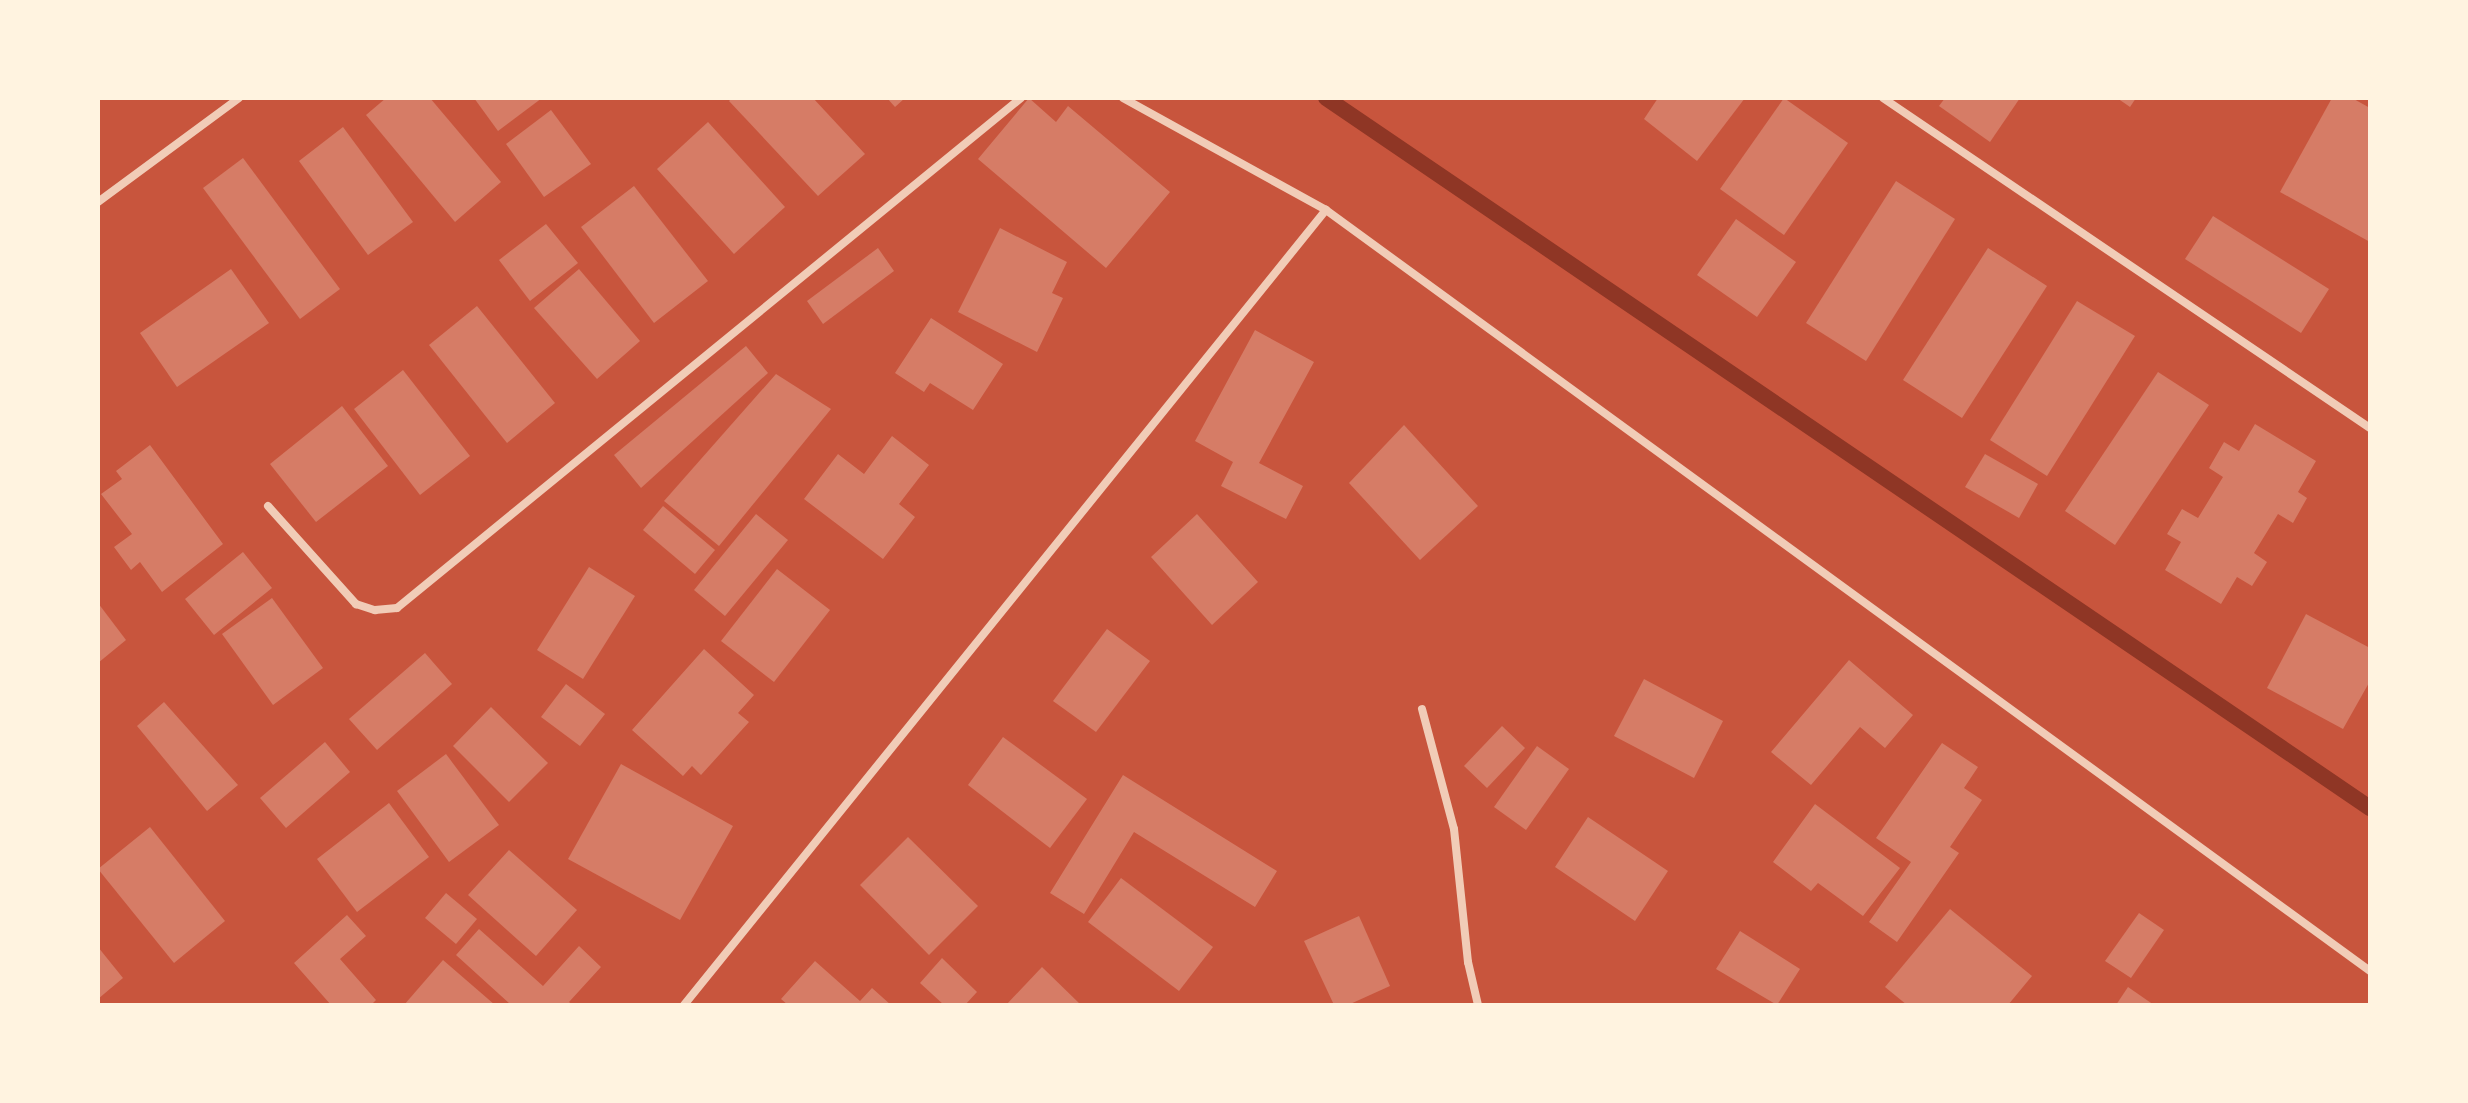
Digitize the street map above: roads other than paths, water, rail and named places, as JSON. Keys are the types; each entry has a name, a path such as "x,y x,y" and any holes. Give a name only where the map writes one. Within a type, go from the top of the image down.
{"street":[{"path":"98,202 239,98"},
{"path":"268,506 356,604 375,610 397,608 1021,98"},
{"path":"1123,98 1326,210 2370,971"},
{"path":"1883,98 2370,428"},
{"path":"684,1005 1326,210"},
{"path":"1422,709 1454,829 1468,962 1478,1005"}],"waterway":[{"path":"1326,98 2370,808"}]}
